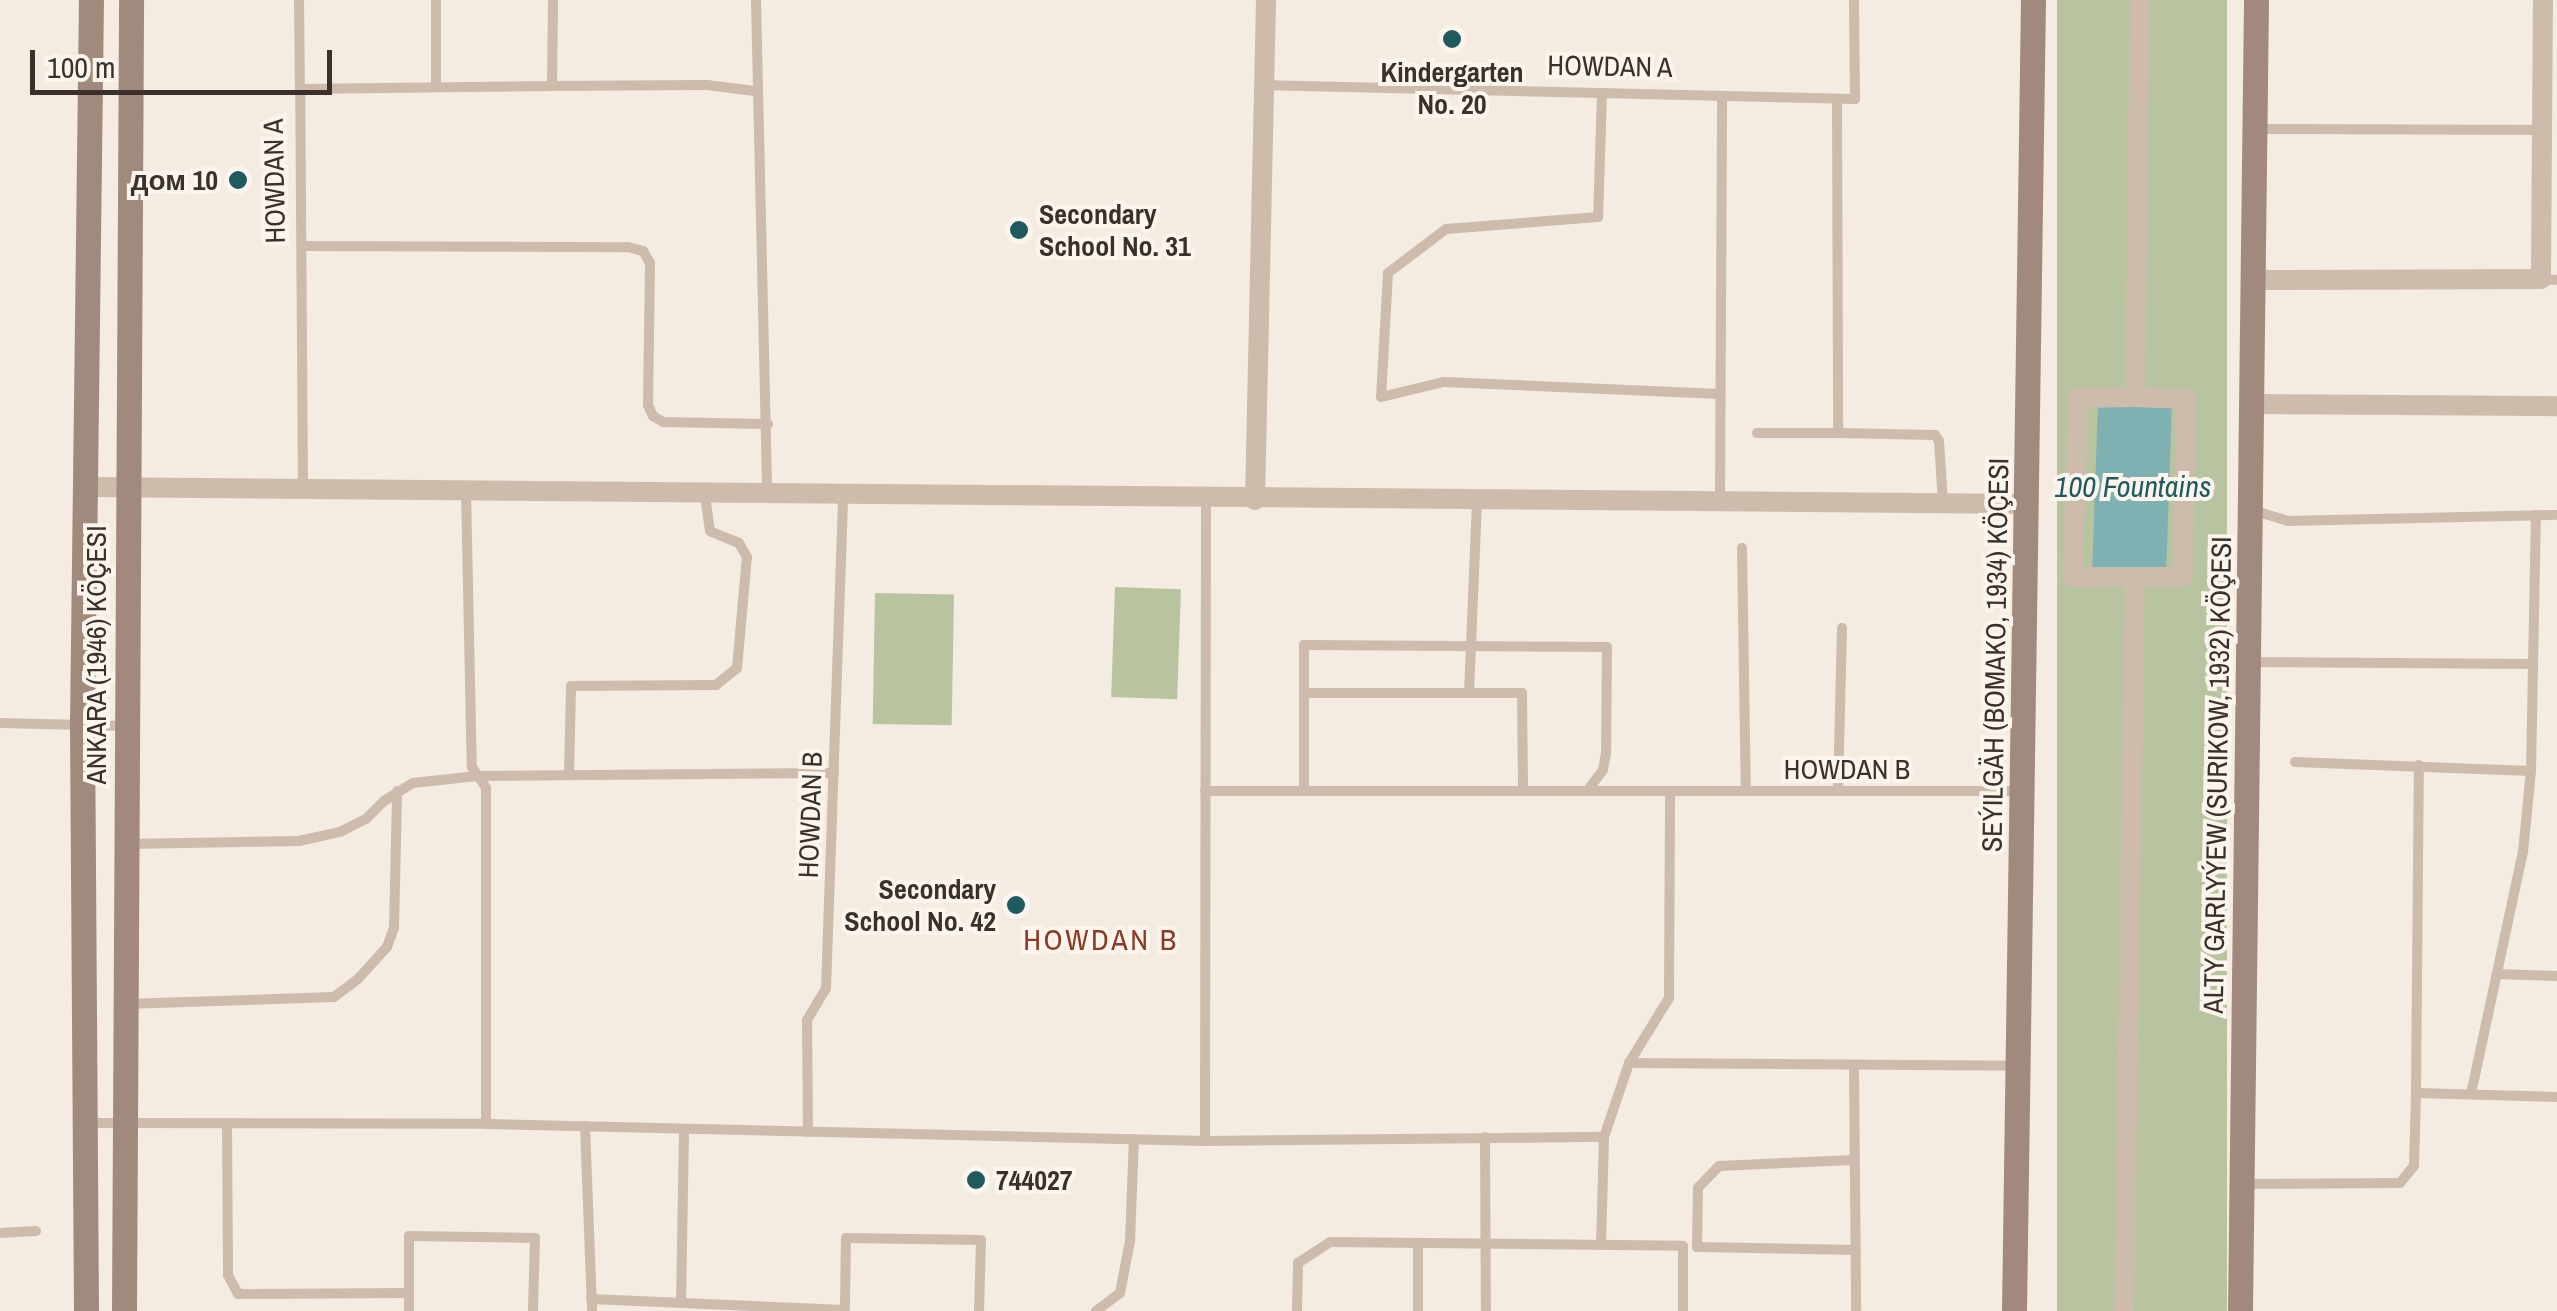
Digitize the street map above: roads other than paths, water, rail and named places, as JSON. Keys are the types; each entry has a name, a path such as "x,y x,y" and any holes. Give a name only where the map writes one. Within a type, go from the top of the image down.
{"main road":[{"name":"ANKARA (1946) KÖÇESI","path":"86,1311 82,724 91,0"},
{"name":"ANKARA (1946) KÖÇESI","path":"124,1311 124,726 131,0"},
{"name":"SEÝILGÄH (BOMAKO, 1934) KÖÇESI","path":"2014,1311 2033,0"},
{"name":"ALTY GARLYÝEW (SURIKOW, 1932) KÖÇESI","path":"2240,1311 2256,0"}],"street":[{"path":"1254,500 1266,0"},
{"path":"2136,397 2140,0"},
{"path":"2254,280 2549,279 2544,130 2550,25 2543,0"},
{"path":"2136,397 2186,399 2182,577 2074,577 2078,398 2136,397"},
{"path":"2252,404 2557,406"},
{"path":"85,487 1206,500 2027,504"},
{"path":"2124,1311 2134,578"}],"lane":[{"path":"299,0 300,89"},
{"path":"436,0 436,87"},
{"path":"552,86 553,0"},
{"path":"756,0 755,91 768,424 767,495"},
{"path":"1838,433 1837,99 1855,100 1854,0"},
{"name":"HOWDAN A","path":"303,489 300,89 707,85 755,91"},
{"name":"HOWDAN A","path":"1264,85 1837,99"},
{"path":"1602,93 1598,218 1446,229 1388,273 1382,397 1444,382 1720,394"},
{"path":"1720,504 1722,96"},
{"path":"2254,130 2544,130"},
{"path":"304,246 628,246 642,251 650,263 648,405 652,416 664,422 768,424"},
{"path":"1757,433 1934,435 1939,441 1943,504"},
{"path":"466,491 472,766 486,788 486,1124"},
{"path":"568,775 571,686 716,685 737,668 747,557 739,544 710,531 704,494"},
{"name":"HOWDAN B","path":"808,1132 807,1020 826,988 842,496"},
{"path":"1205,1141 1206,500"},
{"path":"1468,692 1477,502"},
{"path":"2251,510 2288,521 2557,515"},
{"path":"2471,1094 2524,852 2531,771 2536,515"},
{"path":"1742,548 1746,791"},
{"path":"1838,791 1842,628"},
{"path":"1304,791 1304,645 1607,648 1604,770 1587,791"},
{"path":"2249,662 2532,664"},
{"path":"1304,693 1522,693 1524,791"},
{"path":"0,723 124,726"},
{"path":"2296,762 2531,771"},
{"path":"2241,1184 2400,1183 2414,1166 2420,765"},
{"path":"126,844 299,842 340,832 366,819 397,791 413,783 478,776 834,773"},
{"path":"124,1004 334,997 358,979 387,947 394,928 397,791"},
{"name":"HOWDAN B","path":"1206,791 2023,791"},
{"path":"1601,1245 1604,1137 1628,1063 1669,998 1670,791"},
{"path":"2497,974 2557,976"},
{"path":"1628,1063 2020,1066"},
{"path":"1854,1066 1856,1311"},
{"path":"2416,1093 2557,1097"},
{"path":"87,1123 486,1124 1205,1141 1604,1137"},
{"path":"228,1125 228,1276 238,1294 409,1293"},
{"path":"585,1126 592,1305 682,1303 845,1309 846,1238 981,1240 979,1311"},
{"path":"682,1303 684,1129"},
{"path":"1485,1137 1486,1311"},
{"path":"1096,1311 1120,1293 1130,1241 1134,1139"},
{"path":"1697,1247 1698,1188 1719,1166 1854,1160"},
{"path":"0,1233 36,1231"},
{"path":"408,1311 410,1236 535,1238 532,1311"},
{"path":"1297,1311 1298,1263 1330,1242 1856,1250"},
{"path":"1418,1243 1418,1311"},
{"path":"1683,1311 1684,1246"}],"water":[{"name":"100 Fountains","path":"2098,403 2172,406 2166,569 2092,567"}],"place":[{"name":"Kindergarten No. 20","path":"1452,39"},
{"name":"дом 10","path":"238,180"},
{"name":"Secondary School No. 31","path":"1019,230"},
{"name":"Secondary School No. 42","path":"1016,905"},
{"name":"744027","path":"976,1180"}],"district":[{"name":"HOWDAN B","path":"1101,939"}]}
